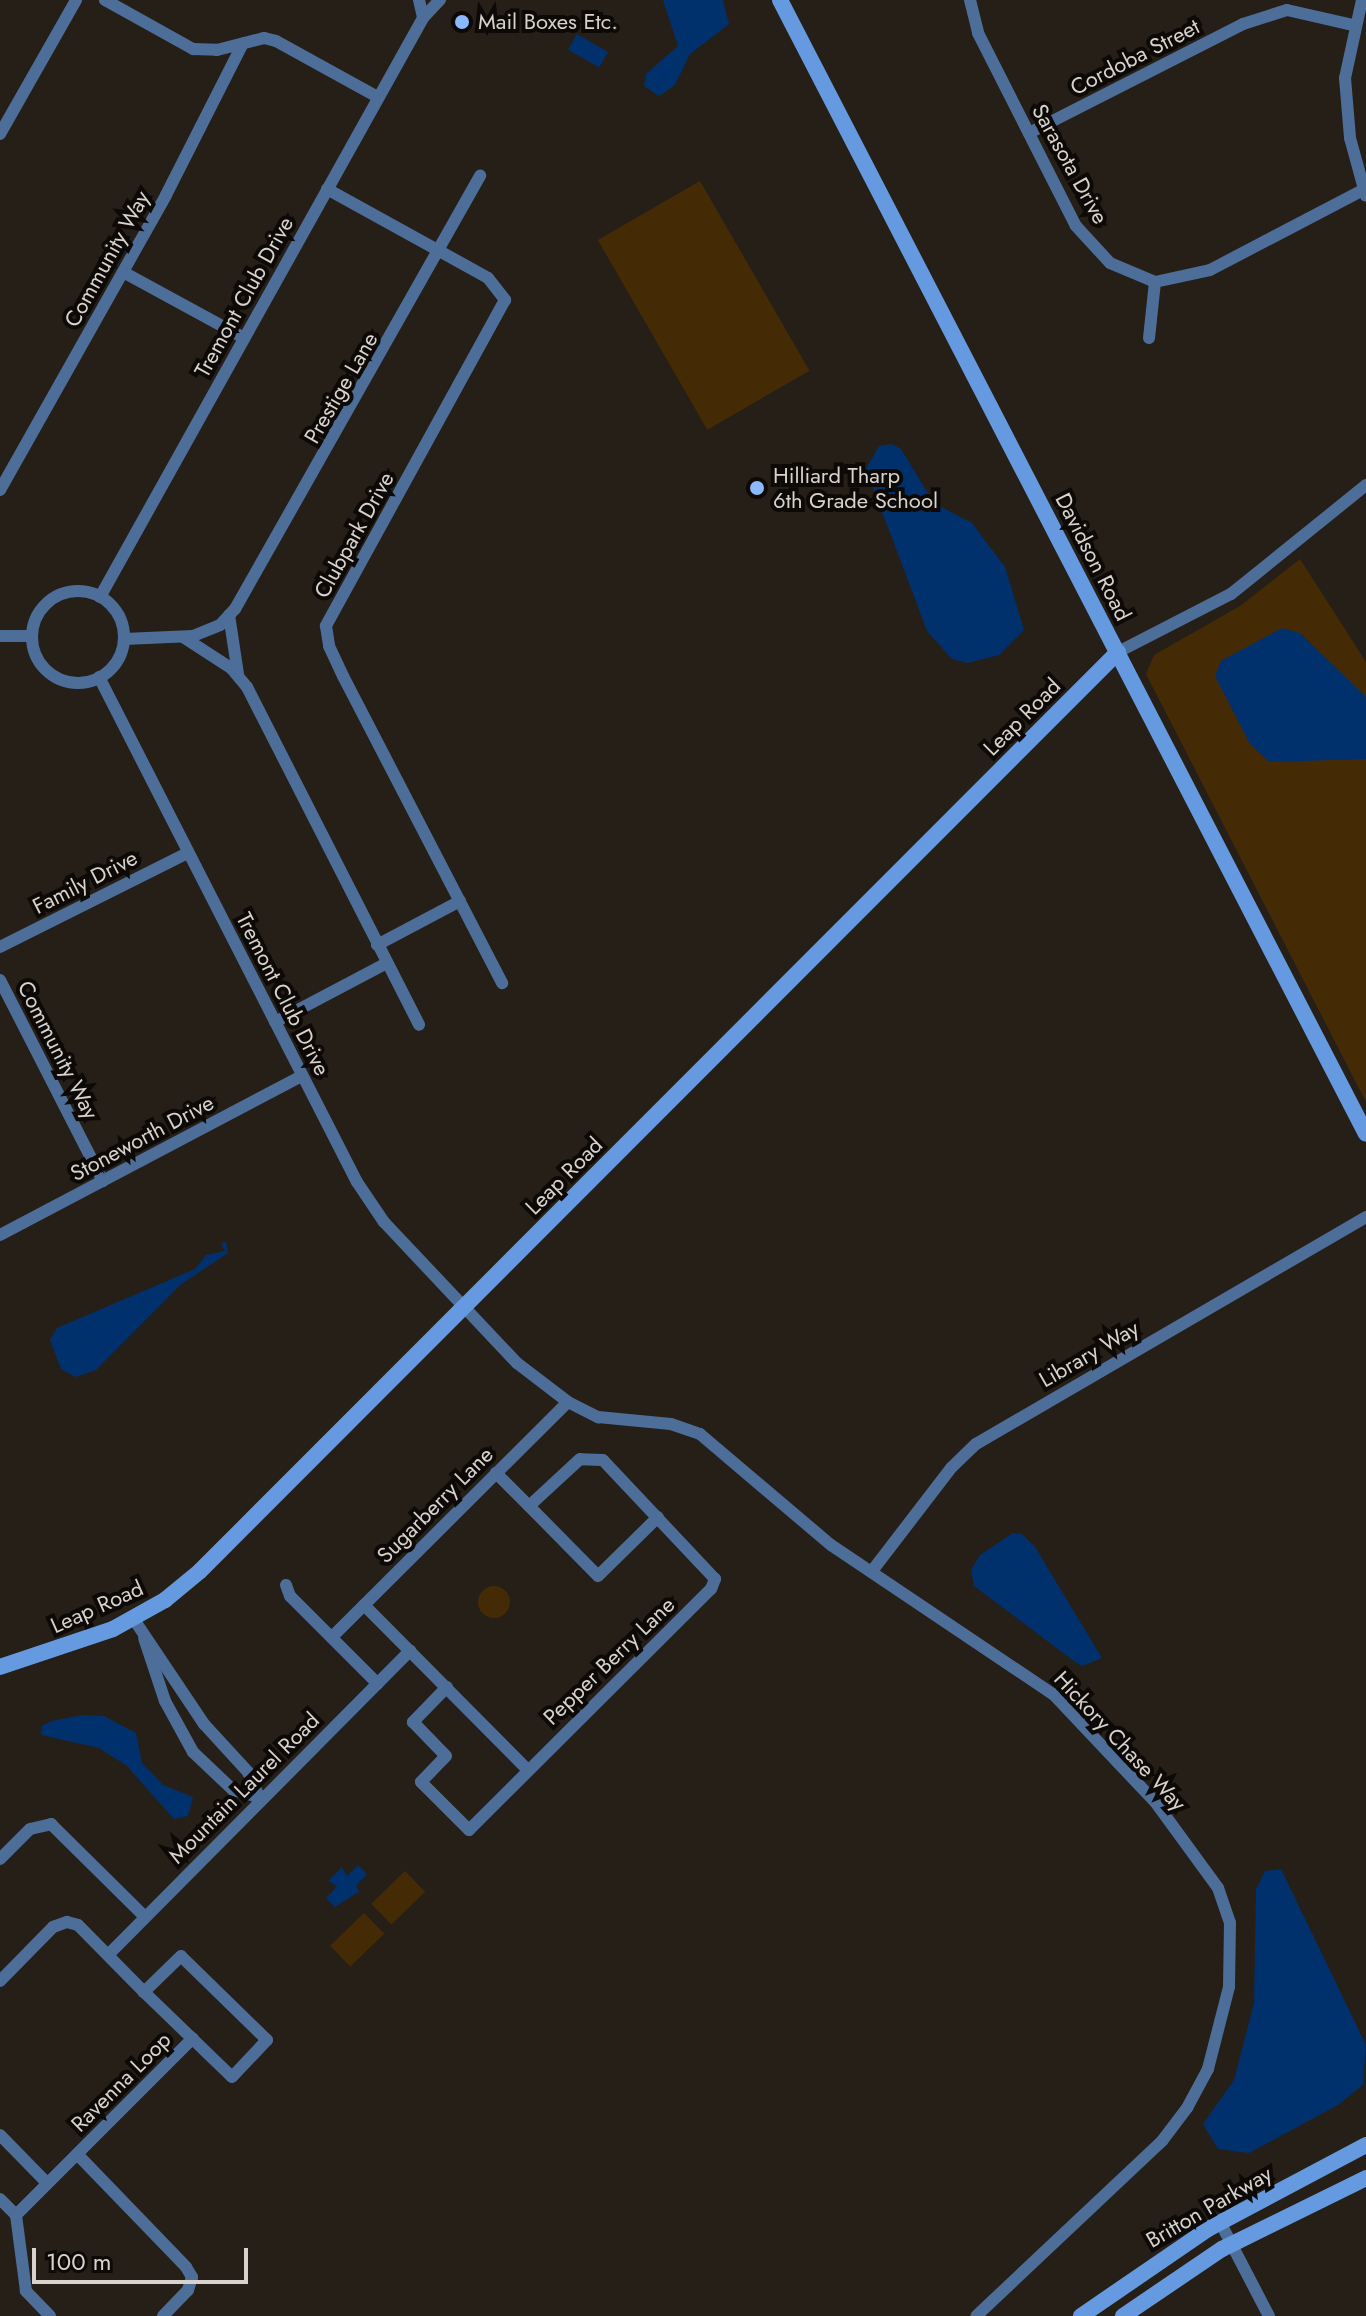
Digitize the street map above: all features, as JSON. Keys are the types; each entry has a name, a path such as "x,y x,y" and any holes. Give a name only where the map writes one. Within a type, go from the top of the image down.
{"main road":[{"name":"Davidson Road","path":"780,0 1366,1134"},
{"name":"Leap Road","path":"0,1667 133,1618 200,1571 1118,652"},
{"name":"Britton Parkway","path":"1081,2316 1220,2222 1366,2145"},
{"name":"Britton Parkway","path":"1123,2316 1230,2244 1366,2178"}],"street":[{"path":"0,134 76,0"},
{"path":"105,0 193,49 276,41 378,97"},
{"path":"419,0 423,18"},
{"name":"Tremont Club Drive","path":"100,597 378,97 423,18 440,0"},
{"name":"Sarasota Drive","path":"970,0 978,33 1076,226 1110,263 1155,282"},
{"path":"1149,338 1155,282 1210,270 1365,193 1350,138 1345,78 1353,25 1362,0"},
{"name":"Cordoba Street","path":"1029,133 1243,24 1287,10 1353,25"},
{"name":"Community Way","path":"0,490 123,272 243,43"},
{"name":"Prestige Lane","path":"229,615 480,176"},
{"name":"Clubpark Drive","path":"327,189 488,278 505,300 326,626 329,646 343,676 502,983"},
{"path":"123,272 244,338"},
{"path":"1118,652 1231,594 1364,493"},
{"path":"83,591 100,597 118,614 124,639 112,668 99,677 80,683 50,674 37,658 32,636 35,620 52,598 83,591"},
{"path":"124,639 183,637 220,625 229,615"},
{"path":"229,615 239,678 419,1025"},
{"path":"0,636 32,636"},
{"path":"183,637 239,678"},
{"name":"Tremont Club Drive","path":"99,677 370,1207 467,1305"},
{"name":"Family Drive","path":"0,947 188,853"},
{"path":"377,945 460,901"},
{"path":"275,1022 387,963"},
{"name":"Community Way","path":"0,980 103,1181"},
{"name":"Stoneworth Drive","path":"0,1235 302,1076"},
{"name":"Library Way","path":"872,1571 951,1468 976,1444 1366,1217"},
{"name":"Hickory Chase Way","path":"467,1305 517,1363 568,1402 598,1417 671,1424 700,1434 725,1451 782,1507 1053,1694 1156,1803 1197,1855 1218,1888 1230,1923 1224,2021 1208,2069 1187,2108 1162,2141 976,2316"},
{"name":"Sugarberry Lane","path":"332,1637 568,1402"},
{"name":"Pepper Berry Lane","path":"447,1687 413,1722 446,1756 421,1782 469,1830 711,1589 711,1569 603,1460 592,1456 580,1459 529,1506"},
{"path":"496,1473 598,1576 658,1517"},
{"path":"286,1585 290,1596 378,1684"},
{"path":"364,1605 527,1769"},
{"path":"133,1618 204,1724 248,1772 259,1797"},
{"path":"144,1638 165,1701 193,1752 233,1790 259,1797"},
{"name":"Mountain Laurel Road","path":"108,1955 259,1797 410,1651"},
{"path":"0,1859 30,1829 51,1824 145,1917"},
{"path":"0,1981 53,1927 67,1922 78,1925 144,1992 232,2077 267,2040 181,1956 144,1992"},
{"name":"Ravenna Loop","path":"16,2215 193,2038"},
{"path":"0,2135 47,2183"},
{"name":"Ravenna Loop","path":"77,2154 186,2267 192,2277 188,2290 163,2316"},
{"path":"0,2199 16,2215 26,2291 50,2316"},
{"path":"1220,2222 1269,2316"}],"shaded area":[{"path":"700,181 810,371 707,430 598,240"},
{"path":"1300,559 1366,662 1366,1102 1146,674 1154,655 1240,606"},
{"path":"494,1586 505,1591 510,1602 505,1613 494,1618 483,1613 478,1602 483,1591"},
{"path":"405,1871 425,1892 391,1925 371,1904"},
{"path":"364,1913 384,1934 350,1967 330,1946"}],"water":[{"path":"663,0 723,0 729,24 690,54 675,85 659,96 644,86 646,74 678,46"},
{"path":"577,34 608,52 599,68 568,50"},
{"path":"892,444 901,449 934,503 972,523 1005,567 1024,630 999,655 967,663 952,659 927,631 866,469 879,446"},
{"path":"1282,628 1300,633 1366,697 1366,759 1269,762 1250,744 1215,676 1221,661"},
{"path":"226,1241 228,1253 180,1285 96,1370 76,1377 61,1369 50,1340 57,1328 195,1269 206,1255 225,1251 221,1244"},
{"path":"1013,1533 1022,1534 1035,1547 1102,1658 1082,1666 974,1586 971,1570 980,1555"},
{"path":"83,1715 104,1716 136,1733 142,1763 163,1785 193,1797 188,1816 174,1819 127,1766 99,1748 41,1735 42,1726 51,1721"},
{"path":"358,1865 367,1874 356,1886 360,1891 335,1907 326,1898 337,1886 328,1881 342,1867 347,1876"},
{"path":"1281,1869 1366,2045 1363,2085 1338,2105 1249,2153 1218,2149 1203,2124 1234,2080 1254,2003 1256,1889 1265,1871"}],"place":[{"name":"Mail Boxes Etc.","path":"462,22"},
{"name":"Hilliard Tharp 6th Grade School","path":"757,488"}]}
